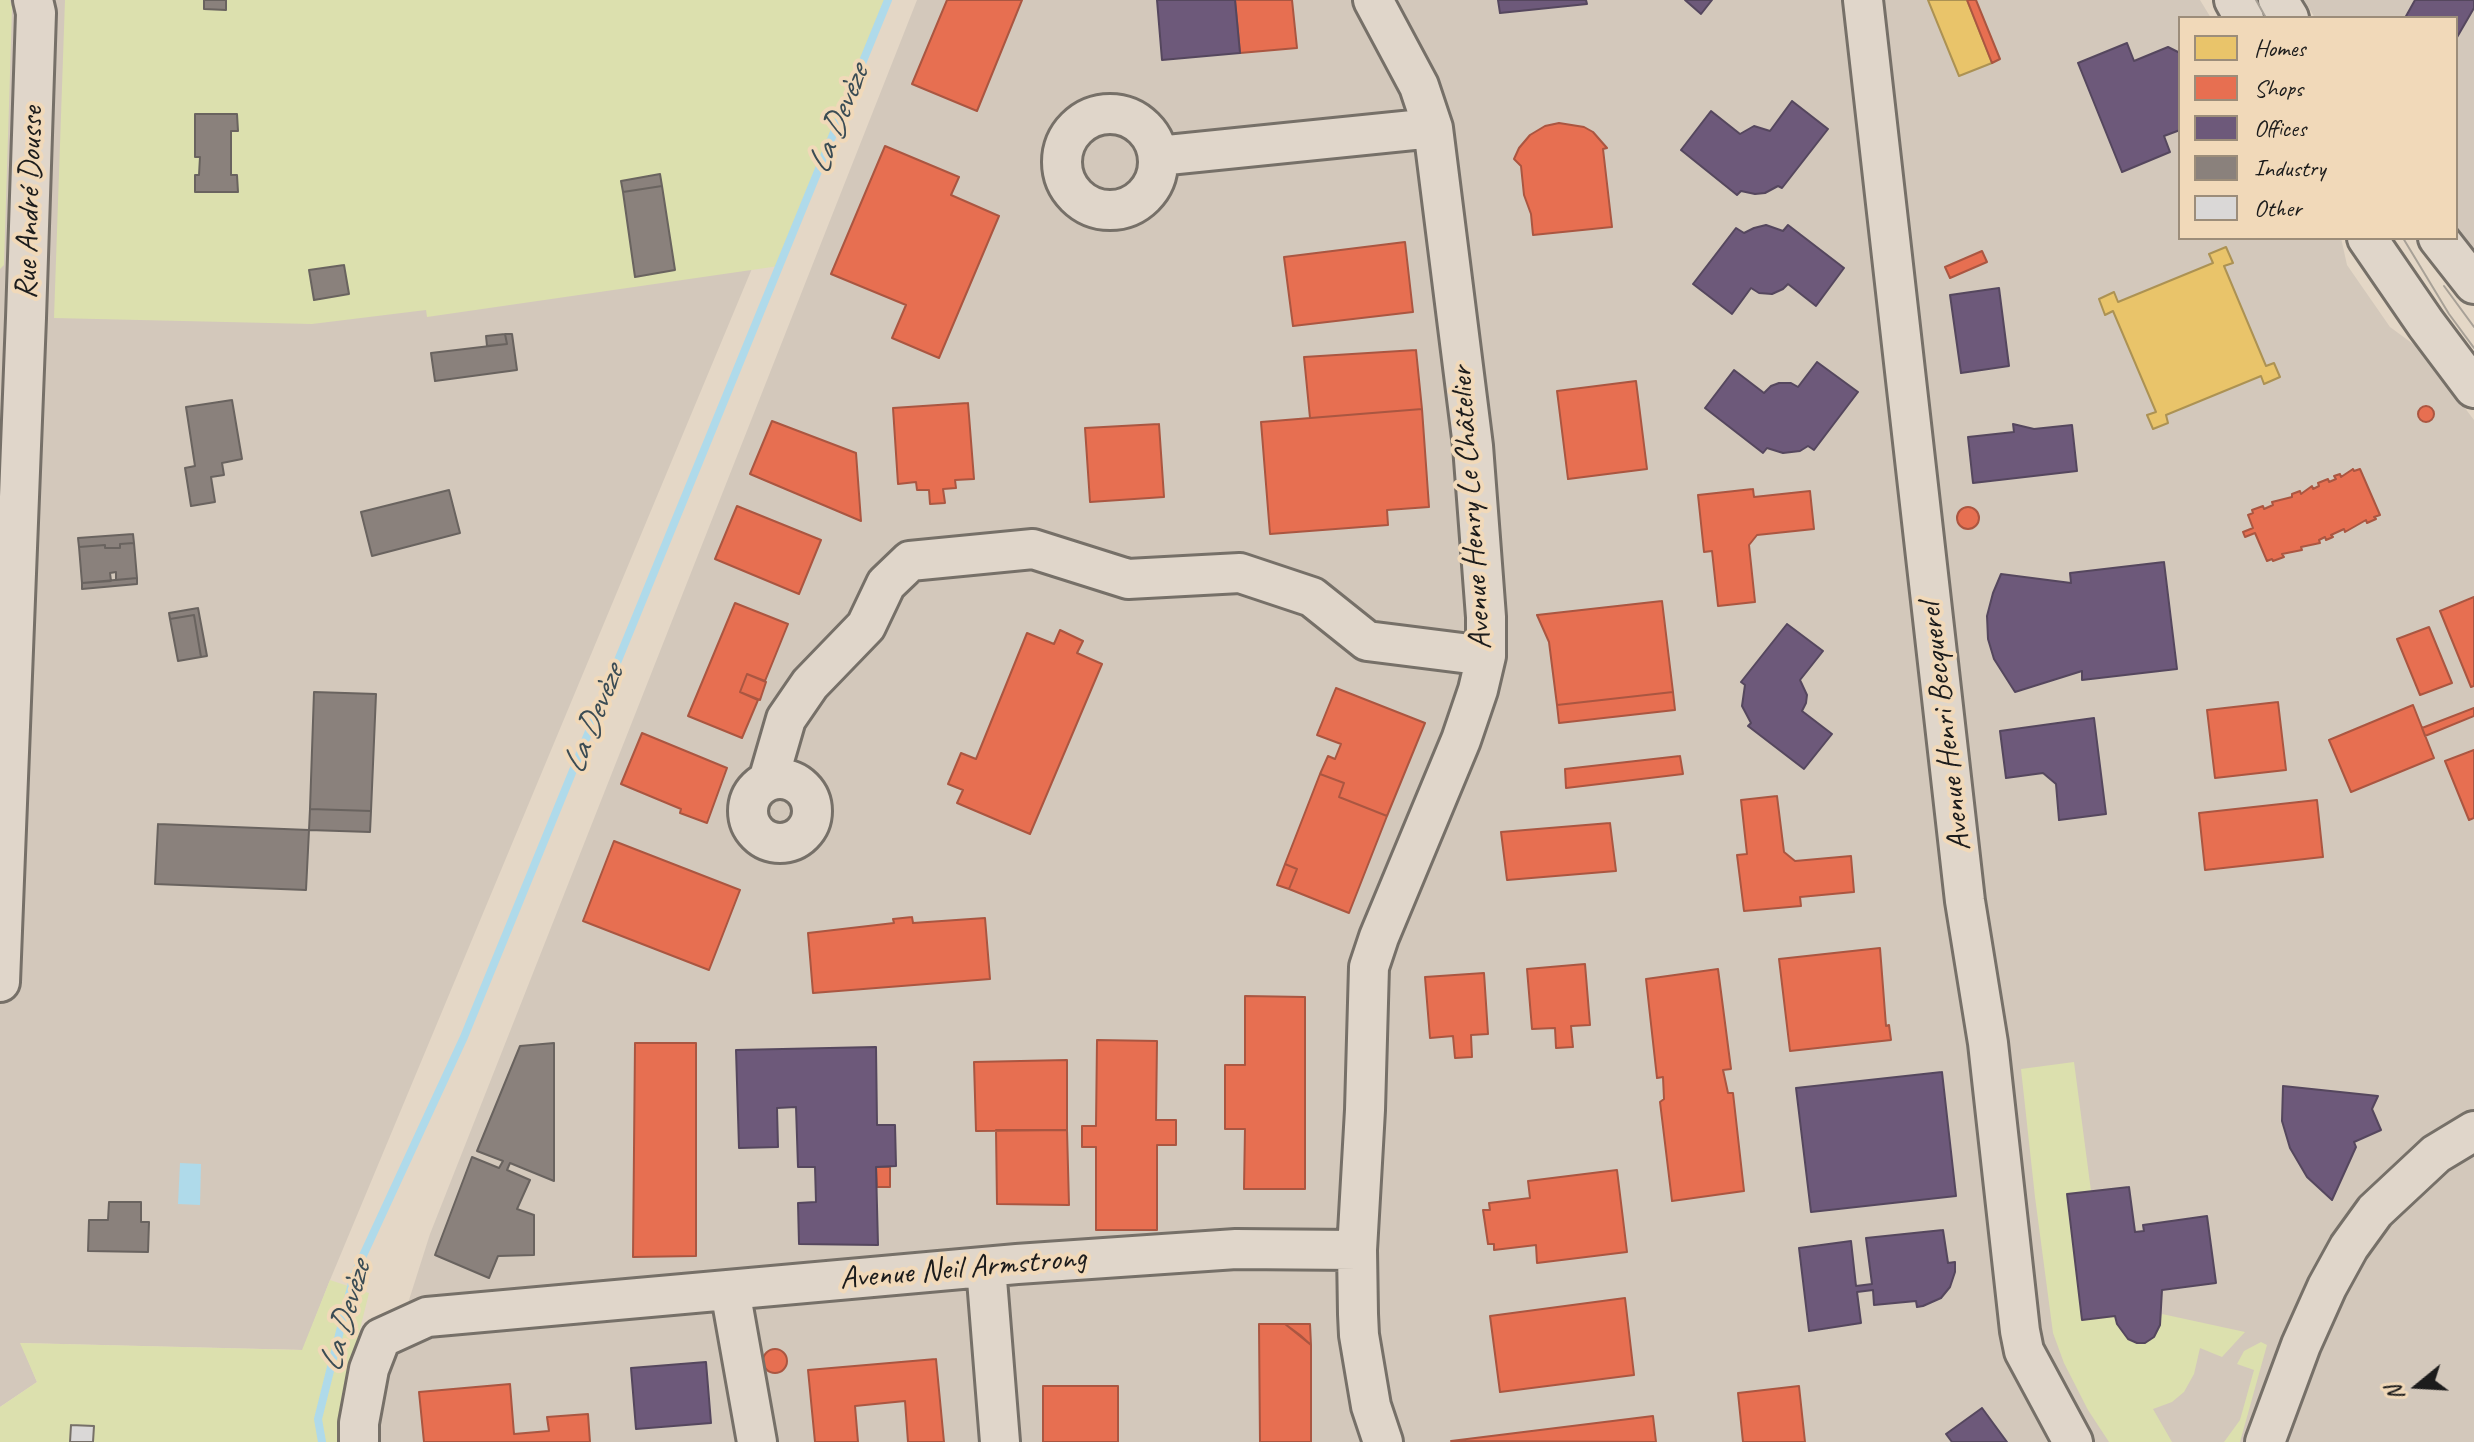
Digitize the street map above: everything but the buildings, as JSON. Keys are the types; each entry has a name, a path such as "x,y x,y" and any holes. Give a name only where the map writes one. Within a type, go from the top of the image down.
{"street":[{"name":"Rue André Dousse","path":"0,982 13,318 36,13 33,0"},
{"name":"Avenue Henry Le Châtelier","path":"1357,1250 1369,967 1461,740 1486,656 1486,617 1473,446 1433,128 1419,86 1373,0"},
{"name":"Avenue Henri Becquerel","path":"1863,0 1965,901 1988,1043 2020,1331 2024,1351 2073,1442"},
{"path":"1158,156 1433,128"},
{"path":"2368,240 2474,388"},
{"path":"2440,240 2474,284"},
{"path":"768,781 786,719 810,684 866,626 886,584 910,561 1033,549 1128,579 1240,573 1312,597 1367,641 1486,656"},
{"path":"2265,1442 2301,1345 2349,1247 2375,1211 2436,1154 2474,1131"},
{"name":"Avenue Neil Armstrong","path":"359,1442 359,1423 369,1369 381,1338 427,1317 986,1267 1236,1249 1357,1250"},
{"path":"1357,1250 1359,1335 1371,1406 1383,1442"},
{"path":"986,1267 1000,1442"},
{"path":"730,1290 757,1442"}],"shaded area":[{"path":"0,0 864,0 303,1350 21,1343 37,1382 0,1407"},
{"path":"917,0 2200,0 2210,16 2178,16 2178,240 2341,240 2347,265 2390,327 2420,349 2474,420 2474,1442 375,1442 381,1388 430,1234"},
{"path":"2304,0 2474,0 2474,250 2458,229 2458,16 2314,16"}],"green space":[{"path":"0,0 10,0 12,8 4,265 0,269"},
{"path":"65,0 888,0 779,266 427,317 426,310 312,324 54,318"},
{"path":"2074,1062 2091,1191 2067,1194 2117,1324 2145,1343 2158,1331 2162,1314 2245,1332 2222,1357 2200,1348 2194,1374 2184,1392 2172,1402 2153,1409 2172,1442 2109,1442 2088,1410 2064,1363 2053,1333 2021,1069"},
{"path":"330,1280 369,1293 347,1381 346,1442 0,1442 0,1407 37,1382 20,1343 302,1350"},
{"path":"2261,1342 2267,1345 2240,1442 2224,1442 2240,1420 2254,1370 2237,1364 2244,1351"}],"water":[{"path":"180,1163 201,1164 200,1205 178,1204"}],"waterway":[{"name":"La Devèze","path":"322,1442 318,1419 354,1275 464,1037 888,0"}],"tram line":[{"path":"2256,0 2265,16"},
{"path":"2404,240 2449,314 2474,348"},
{"path":"2444,286 2474,327"}]}
